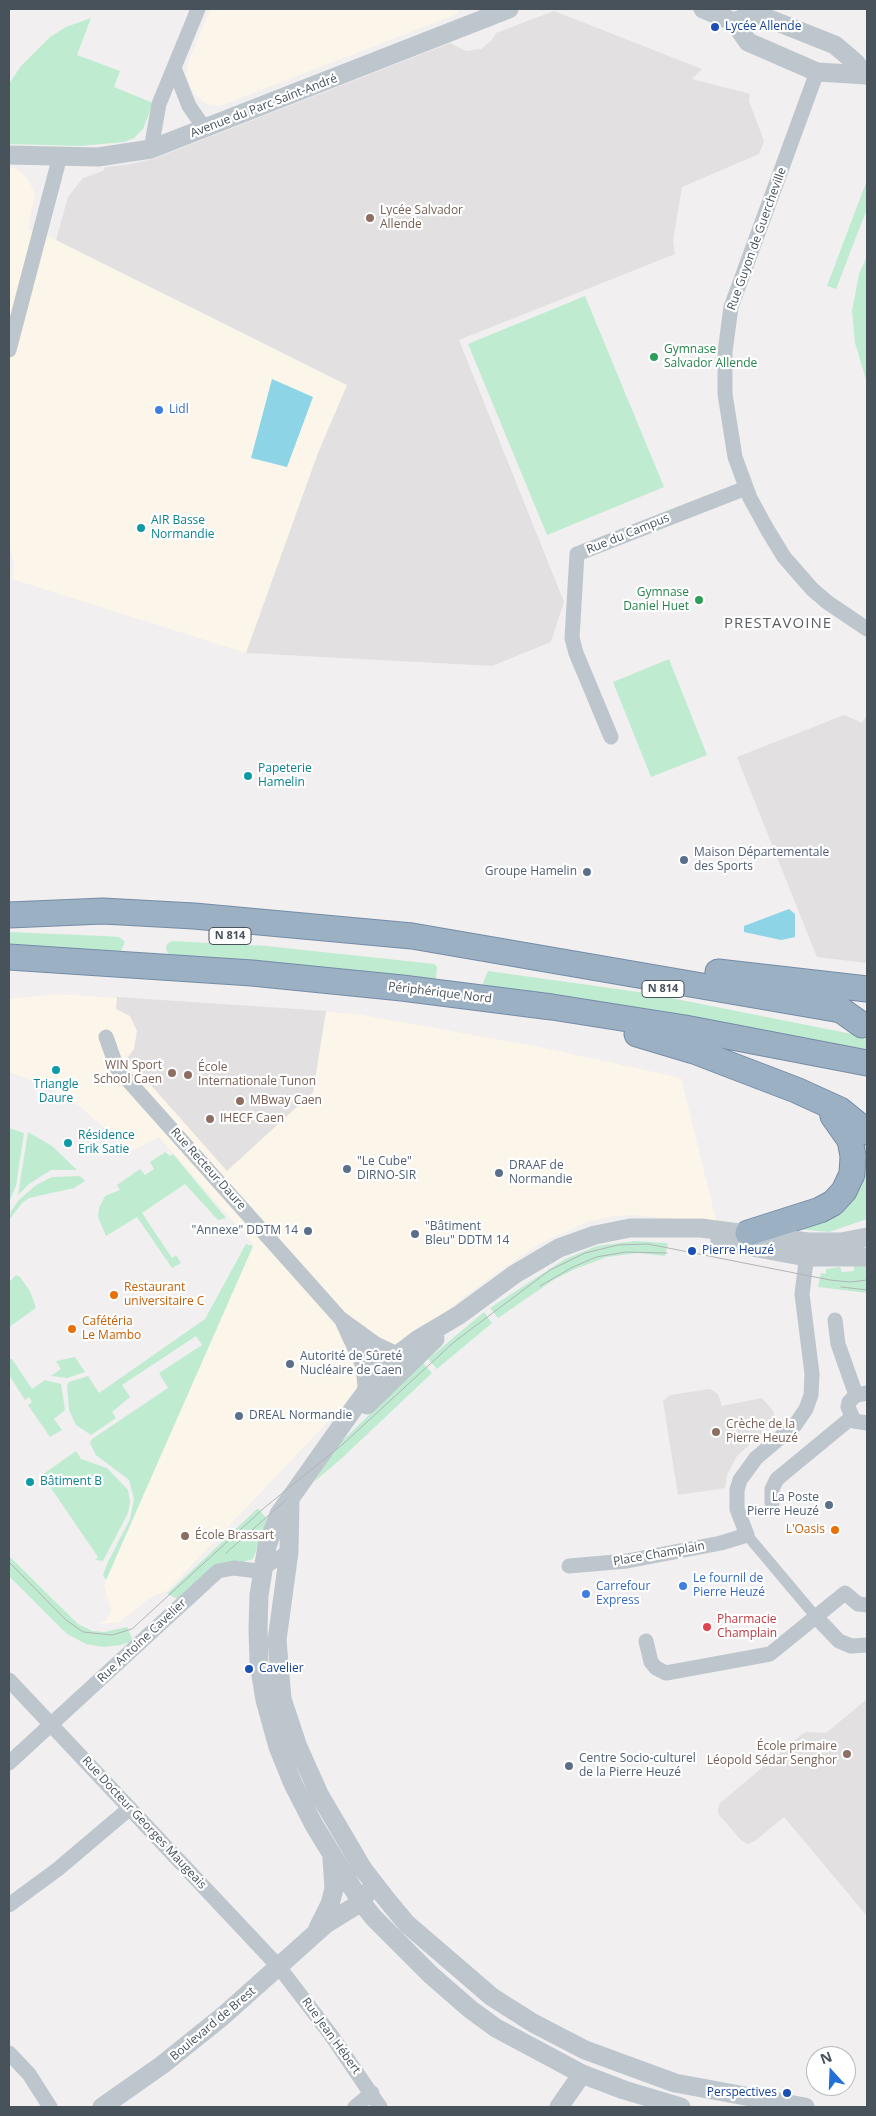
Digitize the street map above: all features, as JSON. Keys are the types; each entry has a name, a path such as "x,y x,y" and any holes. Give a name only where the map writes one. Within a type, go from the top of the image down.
{"highway":[{"name":"N 814","path":"9,897 102,911 194,916 412,936 841,1010 865,1026"},
{"name":"N 814","path":"9,915 102,911"},
{"name":"N 814","path":"9,922 166,931 404,950 654,987 865,1026"},
{"name":"N 814","path":"490,948 867,988"},
{"name":"Périphérique Nord","path":"9,957 328,980 576,1010 685,1028 867,1063"},
{"path":"9,971 68,971 92,962"},
{"path":"576,1010 597,1026 673,1044 769,1079 832,1106 846,1114 867,1132"},
{"path":"748,1233 820,1210 833,1203 844,1191 852,1174 853,1156 850,1140 834,1116 832,1106"}],"street":[{"path":"151,149 159,104 198,9"},
{"name":"Avenue du Parc Saint-André","path":"9,155 98,157 151,149 205,130 510,9"},
{"path":"703,9 734,22 748,42 824,73 865,74"},
{"path":"734,22 764,14 835,46 856,63 865,74"},
{"path":"748,42 742,28 747,20 764,14"},
{"path":"824,73 840,62 840,55 835,46"},
{"path":"174,68 189,106 205,130"},
{"name":"Rue Guyon de Guercheville","path":"824,73 731,307 726,333 725,394 734,449 746,488 767,529 798,574 827,602 867,629"},
{"path":"9,350 60,156"},
{"name":"Rue du Campus","path":"611,738 572,638 577,554 746,488"},
{"name":"Rue Recteur Daure","path":"106,1037 117,1068 340,1318 352,1338 363,1366 364,1401"},
{"path":"681,2107 624,2090 582,2074 524,2044 470,2009 431,1975 374,1918 361,1902 340,1883 328,1849 293,1784 278,1747 265,1700 259,1664 258,1628 263,1570 272,1530 279,1514 338,1433 417,1340 459,1314 534,1262 574,1242 621,1230 701,1228 748,1233 807,1249 867,1257"},
{"path":"665,1229 770,1252 807,1249 862,1238"},
{"path":"807,1249 802,1294 812,1385 806,1409 800,1418 750,1464 740,1480 737,1490 737,1509 747,1535 816,1617 839,1641 851,1646 867,1645"},
{"path":"397,1363 459,1314"},
{"name":"Rue Recteur Daure","path":"340,1318 368,1338 391,1351 397,1363"},
{"path":"835,1320 838,1344 862,1394 849,1402 848,1408 851,1418 859,1423 867,1423"},
{"name":"Rue Recteur Daure","path":"352,1338 367,1354 397,1363"},
{"name":"Rue Recteur Daure","path":"368,1338 398,1344 417,1340"},
{"path":"772,1503 772,1489 777,1479 851,1418"},
{"path":"290,1500 289,1552 277,1640 282,1699 298,1747 319,1794 368,1876 407,1924 470,1981 533,2023 592,2053 675,2083 805,2107"},
{"name":"Place Champlain","path":"569,1566 627,1561 721,1543 747,1535"},
{"path":"263,1570 272,1560 289,1552"},
{"name":"Rue Antoine Cavelier","path":"9,1762 218,1571 234,1568 252,1571 263,1570"},
{"path":"646,1641 651,1662 656,1668 666,1674 770,1654 845,1593 858,1604 867,1605"},
{"name":"Rue Docteur Georges Maugeais","path":"9,1680 279,1967"},
{"path":"9,1906 58,1869 130,1808"},
{"path":"317,1931 340,1883 355,1872 368,1876"},
{"path":"317,1931 361,1902 369,1890 368,1876"},
{"path":"345,1912 363,1910 374,1918"},
{"name":"Boulevard de Brest","path":"102,2107 162,2065 279,1967 317,1931"},
{"name":"Rue Jean Hébert","path":"279,1967 380,2107"},
{"path":"9,2053 28,2074 50,2107"},
{"path":"559,2107 582,2074"},
{"path":"355,2107 372,2094"}],"shaded area":[{"path":"210,9 459,9 457,14 220,106 207,104 196,96 190,87 187,75 188,63"},
{"name":"Lycée Salvador Allende","path":"554,11 702,69 692,79 750,94 749,101 764,141 759,154 682,187 673,241 675,254 459,340 564,602 551,642 492,666 246,653 318,453 347,385 56,240 68,197 83,178 103,171 105,167 131,164 156,158 450,43 466,51 481,49 492,40 496,33"},
{"path":"9,167 16,169 28,179 35,194 28,229 56,240 347,385 564,602 551,642 492,666 246,653 12,579 14,564 9,541"},
{"path":"867,714 867,963 817,957 737,757 844,715 862,723"},
{"path":"57,994 357,1014 545,1048 681,1078 717,1224 634,1215 615,1216 587,1222 537,1245 474,1289 427,1327 340,1409 167,1591 151,1597 118,1623 97,1624 106,1621 111,1611 104,1585 254,1245 159,1137 132,1151 79,1106 49,1087 9,1072 9,999"},
{"path":"117,997 326,1011 313,1092 227,1171 127,1058 134,1049 137,1031 130,1016 116,1009"},
{"path":"710,1389 718,1394 722,1406 762,1398 774,1412 774,1420 737,1456 727,1475 725,1488 678,1495 663,1401 670,1395"},
{"path":"867,1699 867,1916 784,1817 755,1841 748,1844 741,1840 719,1815 718,1810 720,1803 801,1735 807,1732 826,1733"}],"green space":[{"path":"91,18 77,55 120,71 114,87 153,103 143,129 134,138 124,142 80,146 9,144 9,84 21,66 50,37 66,27"},
{"path":"867,180 867,209 836,289 827,286"},
{"path":"867,256 867,383 855,343 852,311 859,274"},
{"path":"585,296 664,487 547,535 468,344"},
{"path":"669,659 707,755 651,777 613,682"},
{"path":"9,932 119,937 125,942 120,953 9,949"},
{"path":"172,941 267,946 434,964 437,967 436,978 430,982 170,957 166,949 167,944"},
{"path":"488,971 646,993 867,1037 867,1055 486,989 483,983"},
{"path":"9,1128 24,1133 16,1186 9,1202"},
{"path":"850,1128 867,1144 867,1219 829,1232 784,1228 838,1204"},
{"path":"28,1132 52,1146 77,1170 51,1170 29,1184 18,1195"},
{"path":"165,1152 170,1156 173,1154 226,1218 218,1220 185,1184 142,1213 172,1258 176,1255 181,1263 172,1268 137,1217 106,1236 98,1217 99,1208 105,1196 120,1190 117,1185 140,1169 145,1175 154,1169 150,1162"},
{"path":"80,1176 85,1181 74,1188 29,1198 22,1203 9,1220 11,1211 19,1200 36,1185 52,1177"},
{"path":"634,1241 668,1243 665,1256 638,1253 607,1257 555,1279 498,1318 490,1308 565,1259 597,1246"},
{"path":"246,1244 253,1246 106,1580 103,1575 130,1519 134,1499 129,1480 96,1455 90,1443 92,1439 168,1388 159,1373 202,1345 196,1336 122,1385 130,1397 112,1412 116,1418 91,1435 76,1425 69,1410 67,1385 69,1382 88,1376 99,1393 205,1319"},
{"path":"854,1266 867,1266 867,1293 818,1287 821,1273 826,1274 826,1269 840,1267 842,1272 854,1271"},
{"path":"16,1275 20,1277 30,1291 36,1308 9,1327 9,1282"},
{"path":"484,1312 492,1323 437,1369 428,1359"},
{"path":"75,1357 85,1372 67,1378 51,1376 61,1369 56,1361"},
{"path":"9,1359 12,1359 32,1389 45,1380 61,1384 65,1410 54,1419 62,1430 50,1437 28,1405 32,1402 29,1397 25,1400 9,1375"},
{"path":"423,1363 432,1373 314,1482 339,1444"},
{"path":"76,1451 81,1459 107,1468 128,1490 130,1502 128,1513 103,1561 95,1560 98,1557 42,1475"},
{"path":"258,1508 267,1519 253,1559 239,1563 180,1600 167,1594"},
{"path":"9,1556 78,1624 92,1631 104,1632 127,1627 133,1641 121,1645 102,1647 86,1644 67,1634 9,1576"}],"water":[{"path":"272,379 313,397 287,467 251,458"},
{"path":"789,909 795,914 795,937 781,940 744,932 744,926"}],"tram line":[{"path":"9,1562 66,1620 83,1632 112,1635 132,1629 264,1508 343,1444 454,1342 550,1270 585,1253 618,1245 648,1244 830,1280 850,1282 867,1280"},
{"path":"540,1286 573,1267 596,1257 626,1252 667,1253"},
{"path":"841,1287 867,1290"},
{"path":"226,1553 286,1500"}],"place":[{"name":"Lycée Allende","path":"715,27"},
{"name":"Lycée Salvador Allende","path":"370,218"},
{"name":"Gymnase Salvador Allende","path":"654,357"},
{"name":"Lidl","path":"159,410"},
{"name":"AIR Basse Normandie","path":"141,528"},
{"name":"Gymnase Daniel Huet","path":"699,600"},
{"name":"Papeterie Hamelin","path":"248,776"},
{"name":"Maison Départementale des Sports","path":"684,860"},
{"name":"Groupe Hamelin","path":"587,872"},
{"name":"Triangle Daure","path":"56,1070"},
{"name":"WIN Sport School Caen","path":"172,1073"},
{"name":"École Internationale Tunon","path":"188,1075"},
{"name":"MBway Caen","path":"240,1101"},
{"name":"IHECF Caen","path":"210,1119"},
{"name":"Résidence Erik Satie","path":"68,1143"},
{"name":"\"Le Cube\" DIRNO-SIR","path":"347,1169"},
{"name":"DRAAF de Normandie","path":"499,1173"},
{"name":"\"Annexe\" DDTM 14","path":"308,1231"},
{"name":"\"Bâtiment Bleu\" DDTM 14","path":"415,1234"},
{"name":"Pierre Heuzé","path":"692,1251"},
{"name":"Restaurant universitaire C","path":"114,1295"},
{"name":"Cafétéria Le Mambo","path":"72,1329"},
{"name":"Autorité de Sûreté Nucléaire de Caen","path":"290,1364"},
{"name":"DREAL Normandie","path":"239,1416"},
{"name":"Crèche de la Pierre Heuzé","path":"716,1432"},
{"name":"Bâtiment B","path":"30,1482"},
{"name":"La Poste Pierre Heuzé","path":"829,1505"},
{"name":"L'Oasis","path":"835,1530"},
{"name":"École Brassart","path":"185,1536"},
{"name":"Le fournil de Pierre Heuzé","path":"683,1586"},
{"name":"Carrefour Express","path":"586,1594"},
{"name":"Pharmacie Champlain","path":"707,1627"},
{"name":"Cavelier","path":"249,1669"},
{"name":"École primaire Léopold Sédar Senghor","path":"847,1754"},
{"name":"Centre Socio-culturel de la Pierre Heuzé","path":"569,1766"},
{"name":"Perspectives","path":"787,2093"}],"district":[{"name":"PRESTAVOINE","path":"778,624"}]}
